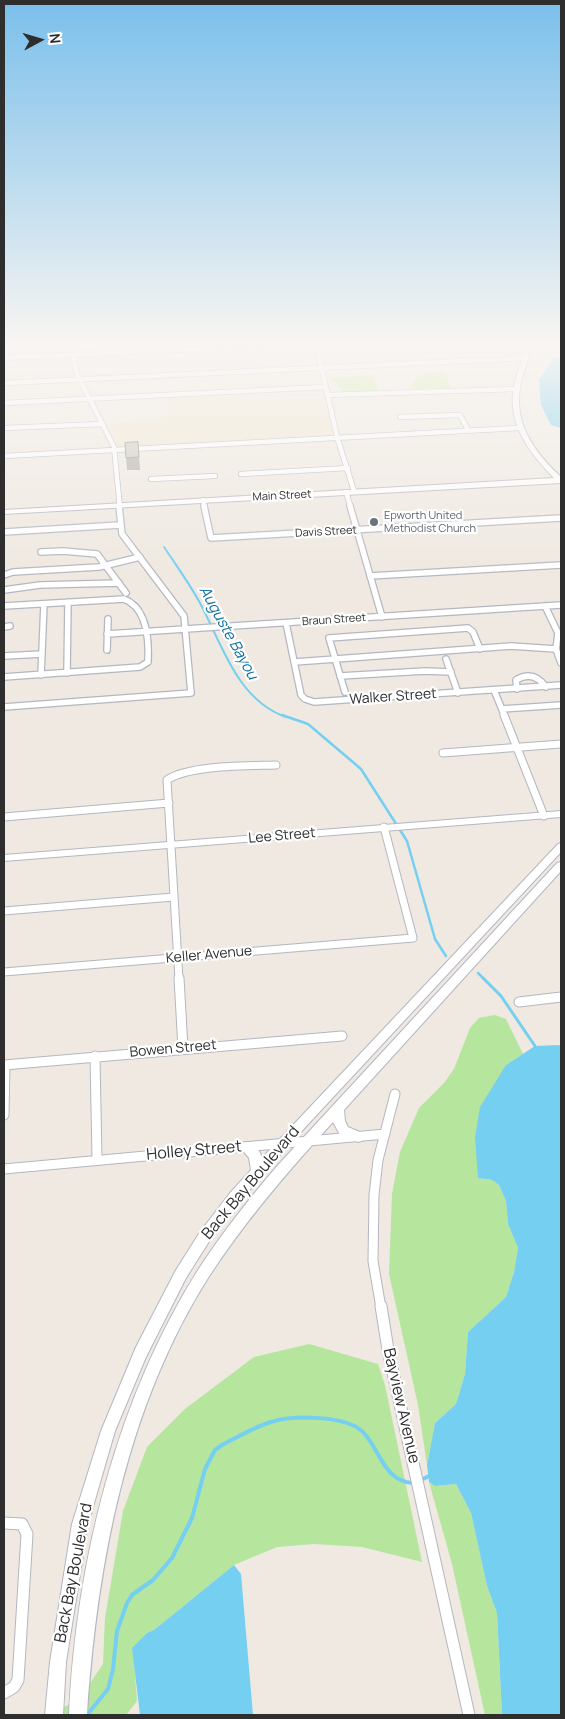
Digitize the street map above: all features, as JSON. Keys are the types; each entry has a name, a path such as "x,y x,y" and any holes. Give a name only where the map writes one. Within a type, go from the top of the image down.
{"main road":[{"path":"516,420 518,428 546,466 561,481"},
{"name":"Main Street","path":"4,512 120,504 561,481"},
{"name":"Lee Street","path":"4,858 410,824 560,815"},
{"name":"Back Bay Boulevard","path":"54,1715 58,1662 80,1524 108,1432 135,1364 186,1266 205,1236 282,1144 561,846"},
{"name":"Back Bay Boulevard","path":"78,1715 80,1663 104,1524 130,1431 160,1356 201,1278 249,1210 307,1142 561,865"},
{"path":"338,1108 339,1121 344,1132 358,1137"},
{"path":"246,1147 254,1153 258,1160 258,1171"}],"street":[{"path":"4,707 191,693 186,629 182,612 122,534 113,443 100,420"},
{"path":"333,420 354,491"},
{"path":"463,420 468,430"},
{"path":"4,428 102,424"},
{"path":"4,456 518,428"},
{"path":"241,474 348,468"},
{"path":"151,479 215,476"},
{"path":"346,492 382,617"},
{"name":"Davis Street","path":"203,500 210,538 561,518"},
{"path":"4,532 120,525"},
{"path":"42,552 63,550 99,556 126,593"},
{"path":"4,575 13,572 105,566 140,557"},
{"path":"370,576 561,565"},
{"path":"4,590 40,585 119,583"},
{"path":"4,606 127,600 131,602 145,622 148,632 148,662 144,666 4,677"},
{"path":"67,673 68,602"},
{"path":"41,675 44,604"},
{"name":"Braun Street","path":"107,634 561,605"},
{"path":"545,606 558,633 556,649 561,663"},
{"path":"107,650 108,619"},
{"name":"Walker Street","path":"286,623 301,695 305,699 314,702 561,686"},
{"path":"345,692 329,638 468,628 474,632 480,649"},
{"path":"295,662 520,646 556,649"},
{"path":"4,656 42,654"},
{"path":"446,659 458,693"},
{"path":"340,676 425,671 450,672"},
{"path":"517,689 516,680 527,675 537,677 546,686"},
{"path":"494,690 544,816"},
{"path":"502,709 561,705"},
{"path":"443,753 561,744"},
{"path":"183,1049 170,845 168,777 189,771 276,765"},
{"path":"4,817 169,803"},
{"name":"Keller Avenue","path":"4,972 413,938 387,826"},
{"path":"4,911 173,897"},
{"path":"519,1002 561,997"},
{"name":"Bowen Street","path":"4,1065 342,1036"},
{"path":"96,1056 97,1160"},
{"path":"4,1065 4,1116"},
{"name":"Bayview Avenue","path":"396,1094 378,1160 374,1195 373,1261 388,1350 469,1715"},
{"name":"Holley Street","path":"4,1169 385,1134"},
{"path":"4,1523 22,1524 26,1534 18,1680 9,1690"}],"shaded area":[{"path":"137,420 329,420 333,436 119,447 109,425"}],"green space":[{"path":"495,1015 506,1019 523,1054 506,1065 478,1178 492,1180 499,1185 506,1201 508,1224 518,1248 514,1272 506,1297 468,1332 465,1374 456,1404 435,1423 427,1465 418,1405 389,1274 392,1194 400,1152 419,1108 444,1083 454,1069 470,1028 479,1018"},
{"path":"309,1344 378,1364 385,1385 422,1562 362,1547 314,1544 277,1547 234,1565 154,1630 147,1633 133,1648 137,1701 126,1715 40,1715 66,1706 80,1698 103,1664 105,1618 123,1511 147,1447 185,1409 254,1357"},
{"path":"429,1482 435,1486 456,1484 471,1513 487,1586 497,1613 502,1715 485,1715 452,1564"}],"water":[{"path":"549,420 561,420 561,428 551,425"},
{"path":"535,1046 561,1046 561,1715 502,1715 497,1613 487,1586 471,1513 456,1484 435,1486 429,1482 427,1465 435,1423 456,1404 465,1374 468,1332 506,1297 514,1272 518,1248 508,1224 506,1201 499,1185 492,1180 478,1178 475,1137 480,1107 506,1065"},
{"path":"234,1565 241,1574 253,1715 140,1715 132,1648 147,1633 154,1630"}],"building":[{"path":"138,442 139,457 126,458 125,443"}],"waterway":[{"name":"Auguste Bayou","path":"164,547 196,596 224,653 243,684 255,698 269,709 286,717"},
{"name":"Auguste Bayou","path":"282,715 308,724 361,769 407,841 435,939 446,956"},
{"name":"Auguste Bayou","path":"478,973 501,996 535,1046"},
{"path":"87,1715 108,1689 113,1669 117,1631 127,1603 132,1595 153,1580 172,1558 192,1518 205,1469 215,1450 222,1445 246,1432 271,1422 293,1418 333,1420 356,1427 364,1433 389,1471 396,1477 413,1483"},
{"path":"421,1480 429,1476"}],"place":[{"name":"Epworth United Methodist Church","path":"374,522"}]}
